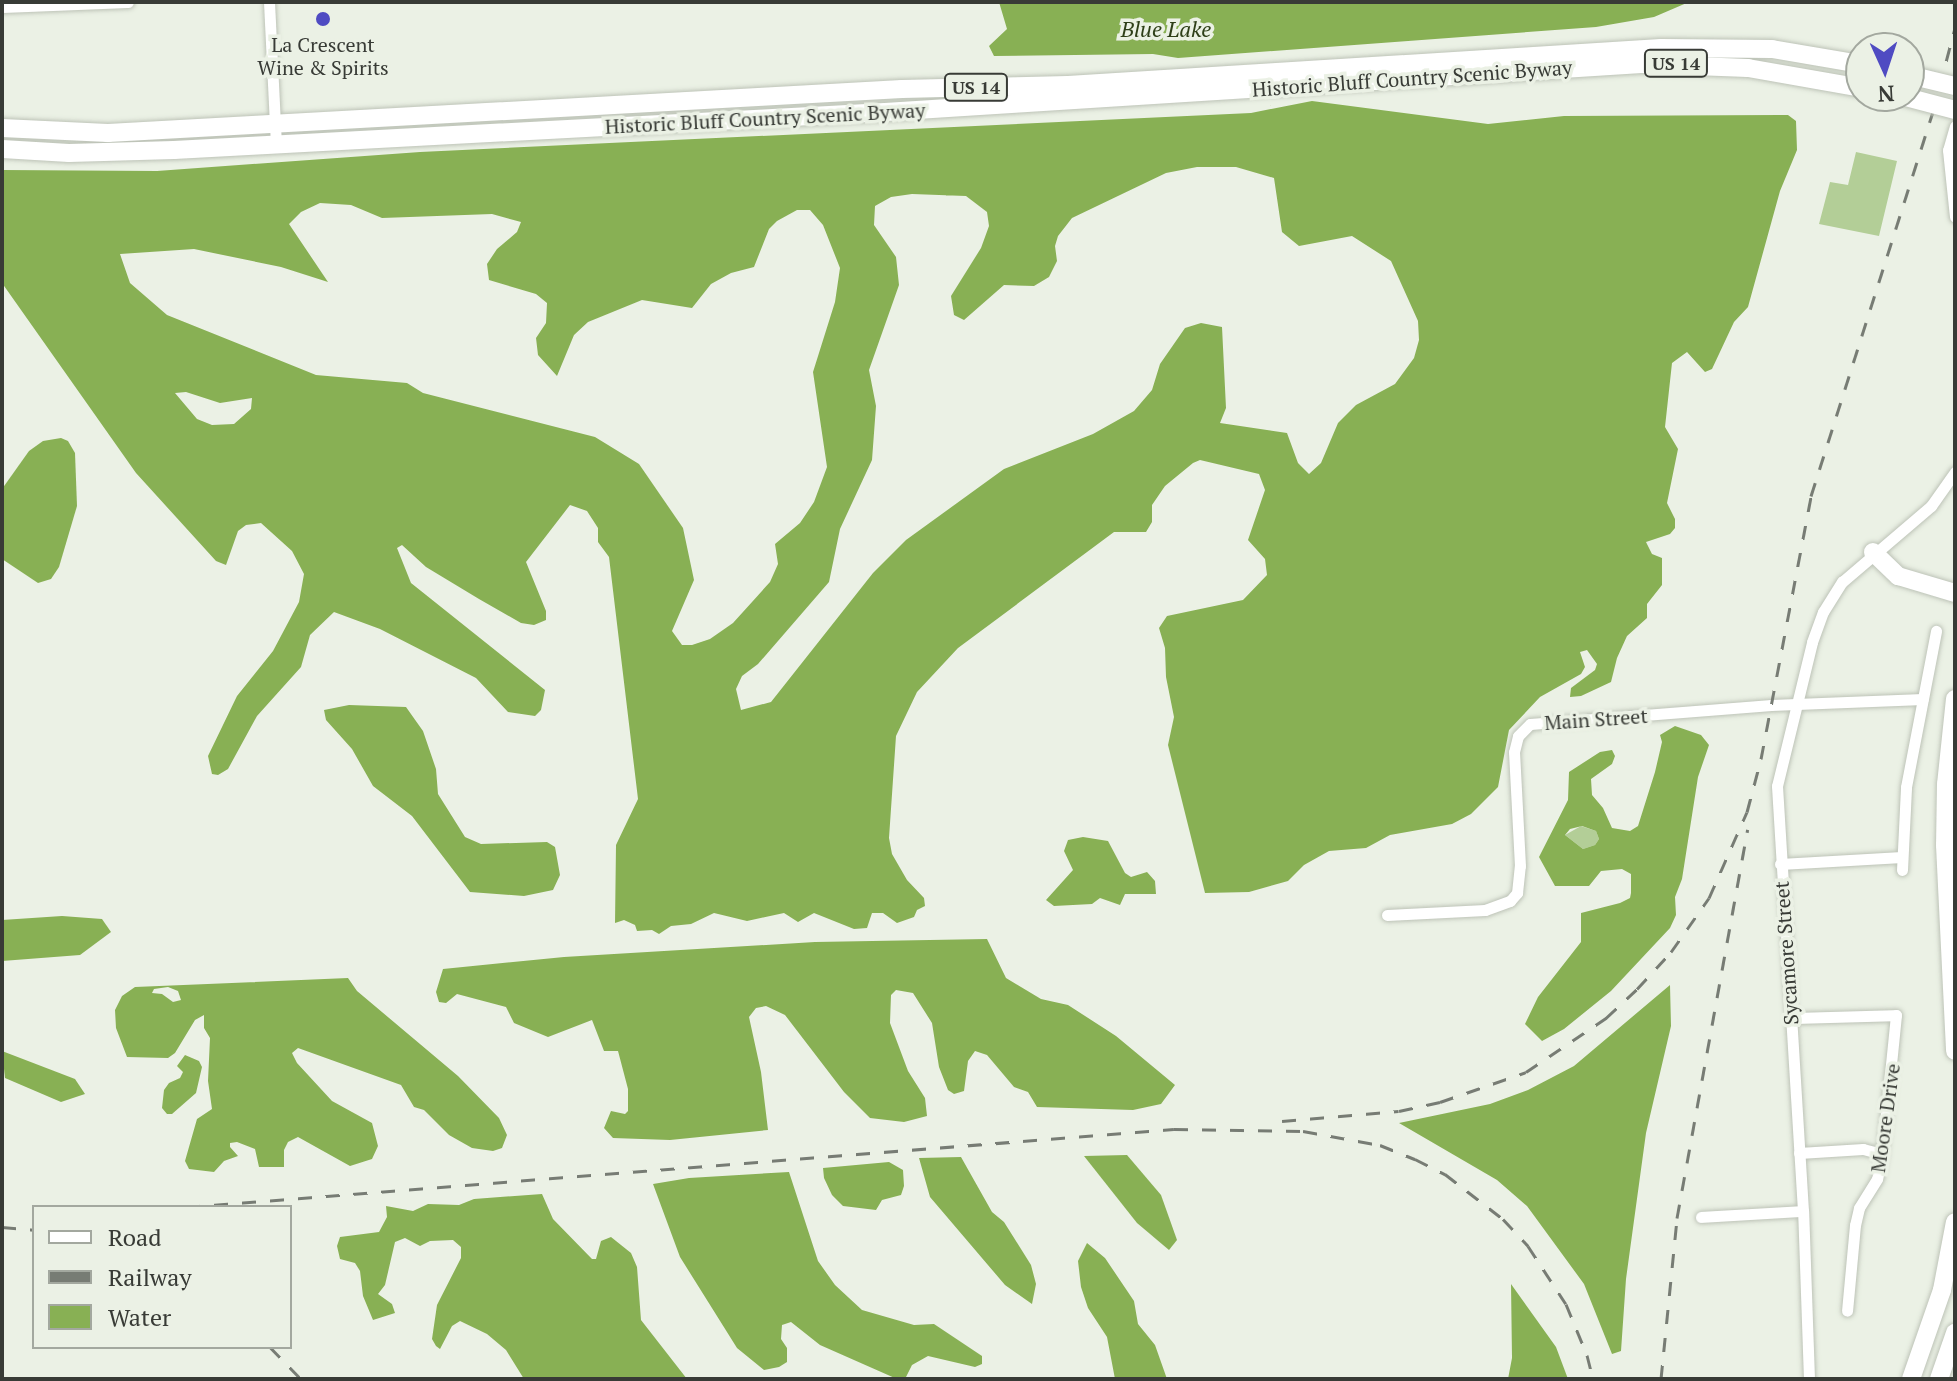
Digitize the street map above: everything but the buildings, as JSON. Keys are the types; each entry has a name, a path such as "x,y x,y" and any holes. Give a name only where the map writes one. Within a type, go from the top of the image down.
{"main road":[{"name":"Historic Bluff Country Scenic Byway","path":"2,128 108,133 275,125 902,89 1068,85 1661,48 1772,49 1845,61"},
{"name":"Historic Bluff Country Scenic Byway","path":"2,149 69,153 276,144 885,112 1641,64 1748,68 1845,85"},
{"path":"1925,79 1955,86"},
{"path":"1925,102 1955,110"},
{"path":"1873,552 1891,571 1933,589 1955,593"},
{"path":"1933,589 1955,607"},
{"path":"1955,699 1945,812 1955,1051"},
{"path":"1911,1379 1942,1290 1955,1222"},
{"path":"1939,1379 1955,1333"}],"street":[{"path":"2,7 128,2"},
{"path":"269,2 276,144"},
{"path":"1955,126 1948,150 1948,172 1955,217"},
{"name":"Sycamore Street","path":"1809,1379 1803,1211 1777,786 1812,642 1823,612 1842,582 1873,552 1931,506 1955,472"},
{"path":"1902,870 1906,787 1936,631"},
{"name":"Main Street","path":"1387,915 1485,910 1510,901 1517,893 1520,874 1514,752 1518,736 1530,724 1771,705 1923,699"},
{"path":"1780,864 1902,857"},
{"name":"Moore Drive","path":"1791,1018 1896,1015 1882,1154 1873,1189 1857,1217 1847,1311"},
{"path":"1799,1153 1863,1149 1882,1154"},
{"path":"1701,1217 1803,1211"}],"shaded area":[{"path":"1856,152 1897,161 1879,236 1819,224 1830,182 1848,185"},
{"path":"1581,826 1596,831 1599,839 1595,845 1583,849 1565,835"}],"water":[{"name":"Blue Lake","path":"999,2 1689,2 1654,17 1596,27 1178,58 1153,54 994,56 989,46 1007,29"},
{"path":"1312,101 1488,124 1564,116 1788,115 1796,121 1797,150 1780,191 1748,307 1734,322 1712,369 1705,372 1687,352 1672,363 1665,427 1678,449 1667,503 1675,519 1675,528 1670,534 1646,542 1652,554 1662,558 1662,585 1647,604 1647,618 1627,636 1611,682 1581,696 1570,697 1571,688 1595,670 1597,664 1587,650 1580,652 1585,667 1581,674 1540,697 1509,730 1498,787 1471,814 1452,824 1390,835 1366,848 1329,851 1304,865 1288,881 1249,892 1205,893 1168,745 1174,717 1166,677 1165,648 1159,628 1167,616 1243,600 1267,575 1265,559 1248,540 1265,490 1259,474 1200,460 1193,463 1165,486 1152,505 1152,522 1146,532 1114,532 958,648 917,692 896,736 889,838 892,854 907,880 924,898 925,906 917,910 914,917 897,923 883,913 872,913 867,928 854,929 814,913 798,922 784,913 747,921 714,913 691,924 671,926 659,934 652,930 637,931 635,925 624,920 615,923 616,845 638,799 609,557 598,542 598,528 587,511 570,505 526,562 546,611 546,620 534,625 521,623 426,567 402,545 397,548 411,583 545,690 541,710 535,716 508,712 476,678 380,629 334,612 310,635 301,667 257,716 228,769 218,775 212,774 208,756 237,696 273,651 299,602 304,574 292,551 261,523 246,525 238,531 226,565 216,561 136,473 2,283 2,170 157,171 420,152 1251,113","holes":["1197,167 1236,167 1274,178 1282,232 1299,246 1352,236 1391,261 1418,321 1419,340 1414,358 1395,384 1356,405 1338,423 1321,463 1309,474 1298,463 1287,433 1220,423 1226,408 1222,327 1201,323 1185,328 1160,364 1152,390 1134,411 1093,434 1004,469 906,540 873,573 771,702 741,710 736,689 742,676 758,664 829,582 840,529 872,460 876,406 869,370 899,285 896,257 874,225 875,206 891,197 912,194 966,196 987,212 989,226 981,248 951,296 954,315 964,320 1004,285 1034,286 1049,277 1057,261 1055,246 1058,236 1072,218 1166,173","320,203 351,205 382,218 492,214 521,222 517,232 497,249 487,264 489,280 536,294 547,303 546,323 536,338 538,355 557,376 574,335 588,322 642,300 692,308 711,284 731,273 754,267 769,229 777,221 797,210 810,210 823,225 840,268 835,302 813,372 827,467 814,502 800,523 775,544 778,564 770,582 733,623 710,639 682,645 672,631 694,580 683,528 639,464 595,437 423,393 407,383 316,375 167,315 130,283 120,254 194,249 281,267 328,282 289,224 301,212","186,392 220,403 252,398 251,409 234,424 212,425 197,419 175,393"]},
{"path":"61,438 68,441 75,453 77,506 59,567 51,579 38,583 2,559 2,489 29,451 43,441"},
{"path":"349,705 406,707 423,731 436,769 438,794 465,837 481,844 547,842 555,847 560,875 553,890 524,896 470,892 412,816 373,786 352,749 326,720 324,710"},
{"path":"1675,726 1701,735 1709,745 1698,777 1682,879 1675,897 1676,915 1670,928 1611,991 1564,1029 1542,1041 1525,1024 1538,997 1581,942 1581,913 1620,903 1630,898 1631,893 1631,874 1622,869 1601,871 1589,886 1555,886 1539,857 1568,800 1569,772 1600,752 1612,750 1615,756 1612,764 1591,779 1592,795 1603,808 1612,828 1630,831 1638,826 1655,772 1662,742 1660,735","holes":["1582,826 1596,831 1599,839 1595,845 1583,849 1565,835 1570,829"]},
{"path":"1083,837 1108,841 1125,873 1131,877 1147,872 1155,881 1156,894 1125,894 1120,905 1100,898 1092,904 1054,906 1046,900 1073,870 1064,851 1068,840"},
{"path":"62,916 102,919 111,932 80,955 2,961 2,920"},
{"path":"987,939 1006,978 1041,999 1068,1005 1116,1036 1175,1085 1161,1104 1133,1110 1037,1107 1028,1092 1014,1087 987,1055 975,1051 968,1061 964,1091 954,1094 948,1090 939,1067 932,1023 913,993 896,990 891,995 890,1023 908,1071 925,1098 927,1116 904,1122 870,1118 844,1092 785,1015 766,1006 756,1008 749,1017 761,1072 768,1130 670,1140 613,1138 604,1128 611,1111 625,1114 628,1111 628,1089 618,1051 604,1051 592,1020 548,1037 514,1023 506,1007 457,994 446,1003 439,1002 436,992 443,969 564,957 815,942"},
{"path":"348,978 357,991 458,1076 499,1118 507,1135 502,1148 493,1151 472,1148 449,1135 424,1110 414,1107 401,1085 298,1048 292,1053 297,1063 332,1101 372,1123 378,1146 372,1159 350,1166 298,1137 288,1142 284,1150 284,1167 259,1167 255,1149 237,1142 230,1143 230,1147 238,1156 224,1161 214,1172 189,1169 185,1161 197,1119 212,1109 208,1081 210,1038 204,1028 204,1015 195,1020 175,1053 168,1058 127,1057 116,1028 115,1010 122,996 135,987","holes":["168,987 178,991 181,1000 173,1002 162,994 152,993 154,989"]},
{"path":"1670,985 1671,1026 1646,1133 1626,1279 1621,1351 1612,1354 1584,1284 1527,1206 1497,1180 1399,1123 1490,1104 1528,1090 1574,1066"},
{"path":"2,1051 75,1079 85,1094 61,1102 5,1078"},
{"path":"185,1055 199,1061 202,1067 196,1093 172,1114 167,1114 162,1108 164,1090 169,1083 180,1078 183,1072 177,1066"},
{"path":"1127,1155 1161,1195 1177,1240 1169,1250 1137,1223 1084,1156"},
{"path":"961,1157 992,1212 1004,1222 1031,1265 1036,1284 1032,1304 1005,1285 930,1197 919,1158"},
{"path":"889,1162 903,1170 904,1186 901,1195 882,1200 876,1210 843,1206 832,1195 824,1178 823,1168"},
{"path":"789,1172 818,1261 835,1285 862,1310 914,1325 934,1324 982,1356 982,1364 975,1367 928,1356 912,1365 905,1379 897,1379 820,1345 791,1322 782,1325 781,1339 787,1348 787,1362 779,1367 764,1370 737,1348 680,1257 653,1184 689,1178"},
{"path":"542,1194 553,1219 592,1259 596,1259 601,1241 611,1237 631,1253 637,1267 641,1320 687,1379 524,1379 506,1350 487,1334 460,1321 452,1326 440,1349 432,1339 437,1305 461,1258 461,1247 453,1240 430,1241 420,1246 405,1238 395,1242 385,1285 378,1294 392,1304 395,1313 373,1320 363,1296 360,1271 355,1263 340,1259 337,1246 340,1237 379,1232 387,1217 386,1206 413,1211 428,1204 459,1205 474,1199"},
{"path":"1087,1243 1105,1258 1134,1301 1138,1324 1155,1345 1167,1379 1115,1379 1107,1337 1088,1308 1081,1287 1078,1261"},
{"path":"1511,1284 1556,1347 1568,1379 1508,1379 1512,1358"}],"railway":[{"path":"1282,1121 1399,1111 1440,1102 1526,1072 1606,1018 1637,989 1671,952 1709,898 1747,812 1761,759 1811,496 1932,115 1955,28"},
{"path":"1661,1379 1677,1218 1748,829"},
{"path":"211,1205 1174,1129 1303,1131 1380,1145 1415,1159 1445,1174 1503,1219 1528,1246 1566,1304 1587,1355 1593,1379"},
{"path":"2,1227 32,1230"},
{"path":"272,1349 301,1379"}],"place":[{"name":"La Crescent Wine & Spirits","path":"323,19"}]}
